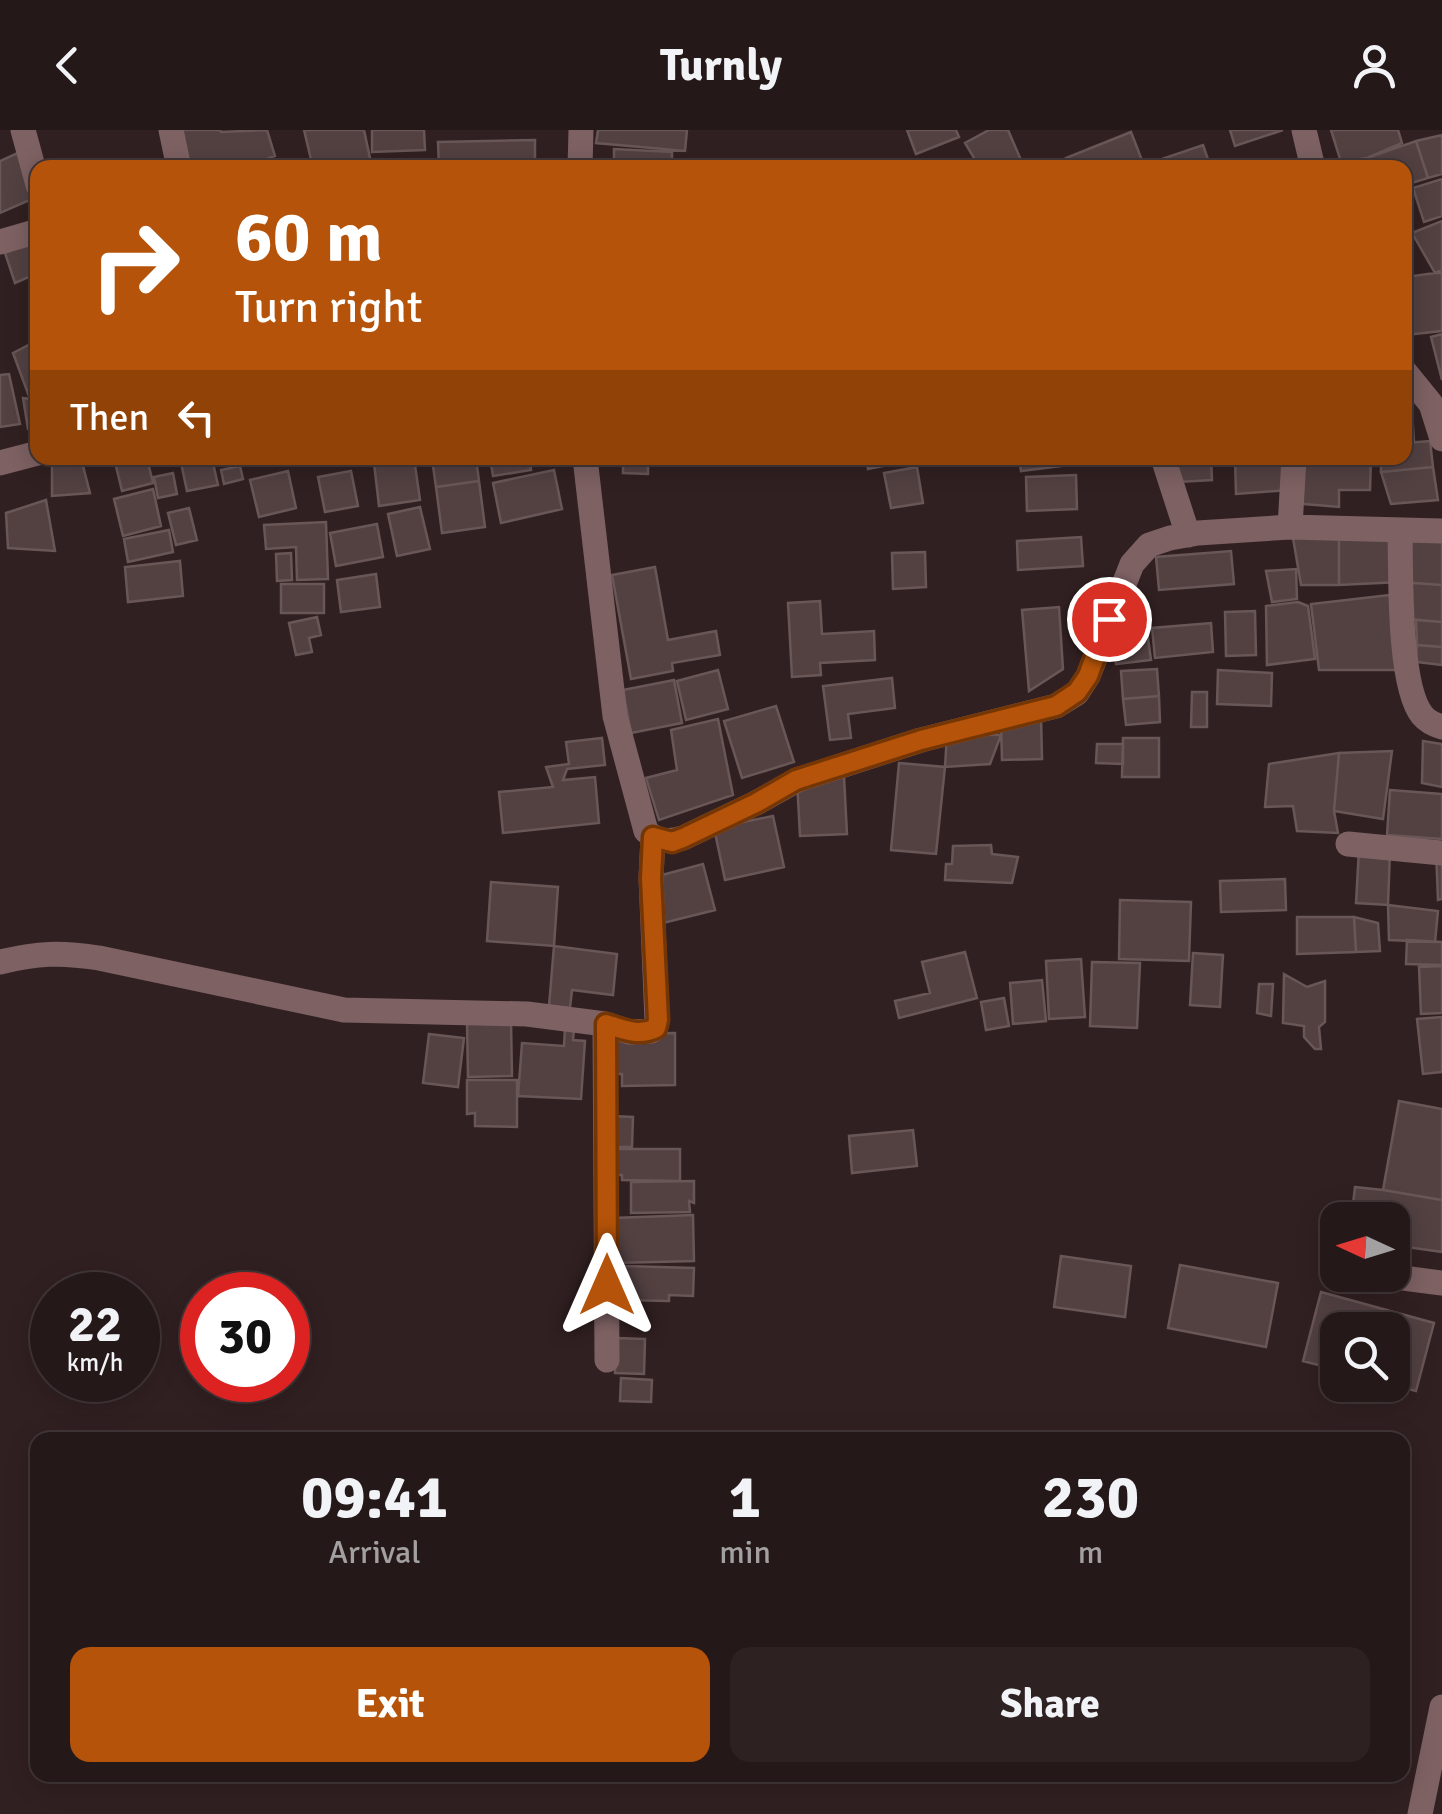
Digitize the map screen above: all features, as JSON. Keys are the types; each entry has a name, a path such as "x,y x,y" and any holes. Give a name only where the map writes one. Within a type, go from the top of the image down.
{"street":[{"path":"23,130 31,160"},
{"path":"171,130 177,160"},
{"path":"580,160 581,130"},
{"path":"1304,130 1310,160"},
{"path":"0,242 30,233"},
{"path":"1412,381 1431,404 1442,439"},
{"path":"0,463 30,454"},
{"path":"586,465 616,716 646,831 672,842 796,780 921,740 1056,706 1077,692 1088,676 1132,564 1158,541 1188,534 1290,527 1442,531"},
{"path":"1165,465 1188,534"},
{"path":"1290,527 1294,465"},
{"path":"1400,530 1403,633 1411,692 1422,716 1442,727"},
{"path":"0,962 38,953 69,954 344,1010 527,1014 642,1032 656,1028 658,1020 651,878 653,837"},
{"path":"1348,844 1442,853"},
{"path":"606,1024 607,1360"},
{"path":"1410,1279 1442,1284"},
{"path":"1420,1814 1442,1706"}],"building":[{"path":"178,130 267,130 275,156 264,160 188,160"},
{"path":"304,130 364,130 370,158 311,160"},
{"path":"372,130 424,130 425,150 372,152"},
{"path":"598,130 687,130 685,151 596,143"},
{"path":"907,130 956,130 959,137 916,154"},
{"path":"989,130 1008,130 1021,160 975,160 965,143"},
{"path":"1230,130 1283,130 1235,146"},
{"path":"1331,130 1398,130 1402,143 1367,158 1340,160"},
{"path":"1131,132 1142,160 1067,160"},
{"path":"1442,135 1442,174 1428,178 1416,141"},
{"path":"535,140 535,160 439,160 438,142"},
{"path":"1416,141 1428,178 1412,183 1412,160 1367,158"},
{"path":"1203,145 1208,160 1159,160"},
{"path":"614,149 672,152 672,160 614,160"},
{"path":"22,151 30,200 0,213 0,161"},
{"path":"1442,179 1442,216 1424,222 1413,188"},
{"path":"1442,221 1442,270 1435,273 1412,233"},
{"path":"30,242 30,276 15,283 5,253"},
{"path":"1442,273 1442,331 1412,334 1412,276"},
{"path":"1442,334 1442,380 1431,337"},
{"path":"30,344 30,399 13,353"},
{"path":"9,374 20,424 0,427 0,375"},
{"path":"23,398 30,399 28,429"},
{"path":"1430,441 1433,467 1381,472 1381,465 1412,465 1412,442"},
{"path":"52,465 83,465 90,493 52,496"},
{"path":"116,465 149,465 153,483 122,491"},
{"path":"181,465 213,465 218,485 187,491"},
{"path":"374,465 415,465 420,500 379,506"},
{"path":"433,465 477,465 479,481 436,487"},
{"path":"491,465 530,465 531,470 493,476"},
{"path":"623,465 648,465 648,474 623,473"},
{"path":"1020,465 1070,465 1021,471"},
{"path":"1178,465 1211,465 1212,480 1179,482"},
{"path":"1235,465 1290,465 1288,490 1236,494"},
{"path":"1299,465 1371,465 1370,490 1339,490 1339,507 1292,503"},
{"path":"240,466 243,479 224,484 221,470"},
{"path":"917,467 923,503 891,508 884,473"},
{"path":"1433,467 1438,500 1391,504 1381,472"},
{"path":"554,470 562,509 501,523 493,483"},
{"path":"288,471 296,508 259,517 250,480"},
{"path":"351,471 358,506 325,512 318,477"},
{"path":"173,473 177,494 158,498 154,477"},
{"path":"1076,475 1077,509 1027,511 1026,477"},
{"path":"479,481 485,527 442,533 436,487"},
{"path":"153,489 161,526 123,536 114,499"},
{"path":"46,500 55,551 8,548 6,513"},
{"path":"420,507 430,549 397,556 388,514"},
{"path":"189,508 197,540 176,545 168,513"},
{"path":"326,522 328,579 297,580 296,547 266,549 264,525"},
{"path":"377,524 383,557 336,566 330,533"},
{"path":"169,530 173,552 128,562 124,539"},
{"path":"1339,530 1399,539 1400,582 1339,585"},
{"path":"1339,530 1339,585 1301,585 1292,532"},
{"path":"1081,537 1083,566 1018,570 1017,541"},
{"path":"1399,539 1442,540 1442,585 1400,582"},
{"path":"1231,551 1234,584 1159,590 1156,557"},
{"path":"925,552 926,587 893,589 892,553"},
{"path":"291,553 292,580 277,581 276,554"},
{"path":"180,561 183,596 128,602 125,567"},
{"path":"655,567 668,640 716,631 720,655 672,663 673,671 631,679 612,575"},
{"path":"1296,569 1297,599 1272,602 1266,571"},
{"path":"376,574 380,607 341,612 337,580"},
{"path":"1400,582 1442,585 1442,622 1397,618"},
{"path":"281,584 324,584 324,613 281,613"},
{"path":"1399,594 1399,670 1319,670 1311,604"},
{"path":"820,601 822,634 874,631 875,660 820,663 821,675 792,677 788,603"},
{"path":"1298,602 1308,606 1315,659 1267,665 1266,606"},
{"path":"1059,607 1063,669 1029,691 1022,610"},
{"path":"1255,611 1256,655 1226,656 1225,612"},
{"path":"317,617 321,635 309,638 312,652 296,655 289,623"},
{"path":"1416,620 1442,622 1442,647 1417,645"},
{"path":"1211,623 1213,652 1155,658 1152,628"},
{"path":"1146,624 1151,660 1116,664 1111,629"},
{"path":"1417,645 1442,647 1442,665 1416,662"},
{"path":"1157,669 1159,696 1123,699 1121,671"},
{"path":"718,670 728,709 686,720 677,681"},
{"path":"1218,670 1272,673 1271,706 1217,704"},
{"path":"892,678 895,708 848,714 851,738 830,740 823,686"},
{"path":"674,680 682,723 631,733 623,690"},
{"path":"1192,692 1207,692 1207,727 1191,727"},
{"path":"1159,696 1160,722 1126,725 1123,699"},
{"path":"776,706 794,762 742,778 724,721"},
{"path":"1041,715 1042,759 1002,760 1001,726"},
{"path":"718,719 733,795 659,820 646,778 677,770 671,730"},
{"path":"947,734 1001,735 990,764 945,767"},
{"path":"602,738 605,765 567,769 563,780 595,777 599,823 503,833 499,792 553,787 546,767 569,764 566,742"},
{"path":"1123,738 1159,738 1159,777 1122,777"},
{"path":"1423,741 1442,744 1442,787 1422,783"},
{"path":"1097,744 1123,744 1123,764 1096,763"},
{"path":"1392,751 1383,819 1334,811 1339,753"},
{"path":"1339,753 1334,811 1338,833 1297,831 1293,806 1265,807 1269,764"},
{"path":"899,763 945,767 936,854 891,850"},
{"path":"844,777 847,834 800,836 797,780"},
{"path":"1390,790 1442,794 1442,839 1387,835"},
{"path":"773,816 784,867 725,880 714,828"},
{"path":"991,845 992,854 1018,857 1012,883 945,880 946,864 952,864 953,846"},
{"path":"1359,849 1390,851 1388,905 1356,903"},
{"path":"1436,850 1442,850 1442,899 1438,900"},
{"path":"703,864 715,910 663,923 651,878"},
{"path":"1285,879 1286,910 1221,912 1220,881"},
{"path":"491,882 558,887 554,946 487,941"},
{"path":"1120,900 1191,902 1189,961 1119,959"},
{"path":"1388,905 1438,911 1435,942 1389,940"},
{"path":"1297,917 1354,917 1356,952 1297,954"},
{"path":"1354,917 1378,923 1380,951 1356,952"},
{"path":"1407,940 1442,942 1442,965 1406,964"},
{"path":"554,946 617,954 613,995 572,990 570,1008 549,1006"},
{"path":"965,952 977,998 899,1018 895,1001 930,993 922,962"},
{"path":"1193,953 1223,955 1220,1007 1190,1005"},
{"path":"1081,959 1085,1017 1049,1019 1046,961"},
{"path":"1092,962 1140,963 1137,1028 1090,1026"},
{"path":"1442,966 1442,1013 1421,1014 1419,967"},
{"path":"1284,974 1307,987 1325,981 1325,1022 1319,1027 1321,1049 1315,1049 1304,1037 1304,1026 1283,1023"},
{"path":"1042,980 1046,1021 1013,1024 1010,983"},
{"path":"1259,984 1273,984 1271,1016 1257,1013"},
{"path":"1004,998 1009,1026 986,1030 981,1002"},
{"path":"1442,1017 1442,1072 1423,1074 1417,1019"},
{"path":"511,1020 512,1076 468,1077 467,1021"},
{"path":"565,1028 574,1029 573,1040 585,1041 581,1099 518,1096 522,1043 564,1046"},
{"path":"675,1033 675,1085 622,1086 622,1074 610,1074 617,1034"},
{"path":"429,1034 464,1038 458,1087 423,1083"},
{"path":"467,1080 517,1080 517,1127 475,1126 475,1113 467,1114"},
{"path":"1399,1101 1442,1109 1442,1200 1383,1190"},
{"path":"612,1116 633,1117 632,1147 611,1147"},
{"path":"913,1130 917,1166 852,1173 849,1136"},
{"path":"613,1149 680,1149 680,1181 622,1180 622,1175 613,1175"},
{"path":"694,1181 690,1212 631,1213 631,1182"},
{"path":"1355,1187 1442,1200 1442,1252 1410,1248 1410,1202 1353,1202"},
{"path":"693,1215 694,1261 615,1263 613,1218"},
{"path":"1061,1256 1131,1266 1125,1317 1054,1307"},
{"path":"1180,1265 1278,1283 1266,1347 1168,1328"},
{"path":"624,1266 694,1268 693,1296 669,1295 669,1301 622,1300"},
{"path":"1321,1292 1394,1312 1320,1312 1320,1365 1303,1361"},
{"path":"1410,1316 1434,1323 1416,1391 1410,1390"},
{"path":"616,1338 645,1339 644,1374 615,1373"},
{"path":"621,1378 652,1380 651,1402 620,1401"}],"route":[{"path":"607,1285 606,1024 630,1032 656,1028 653,837 672,842 796,780 921,740 1056,706 1077,692 1088,676 1109,619"}]}
